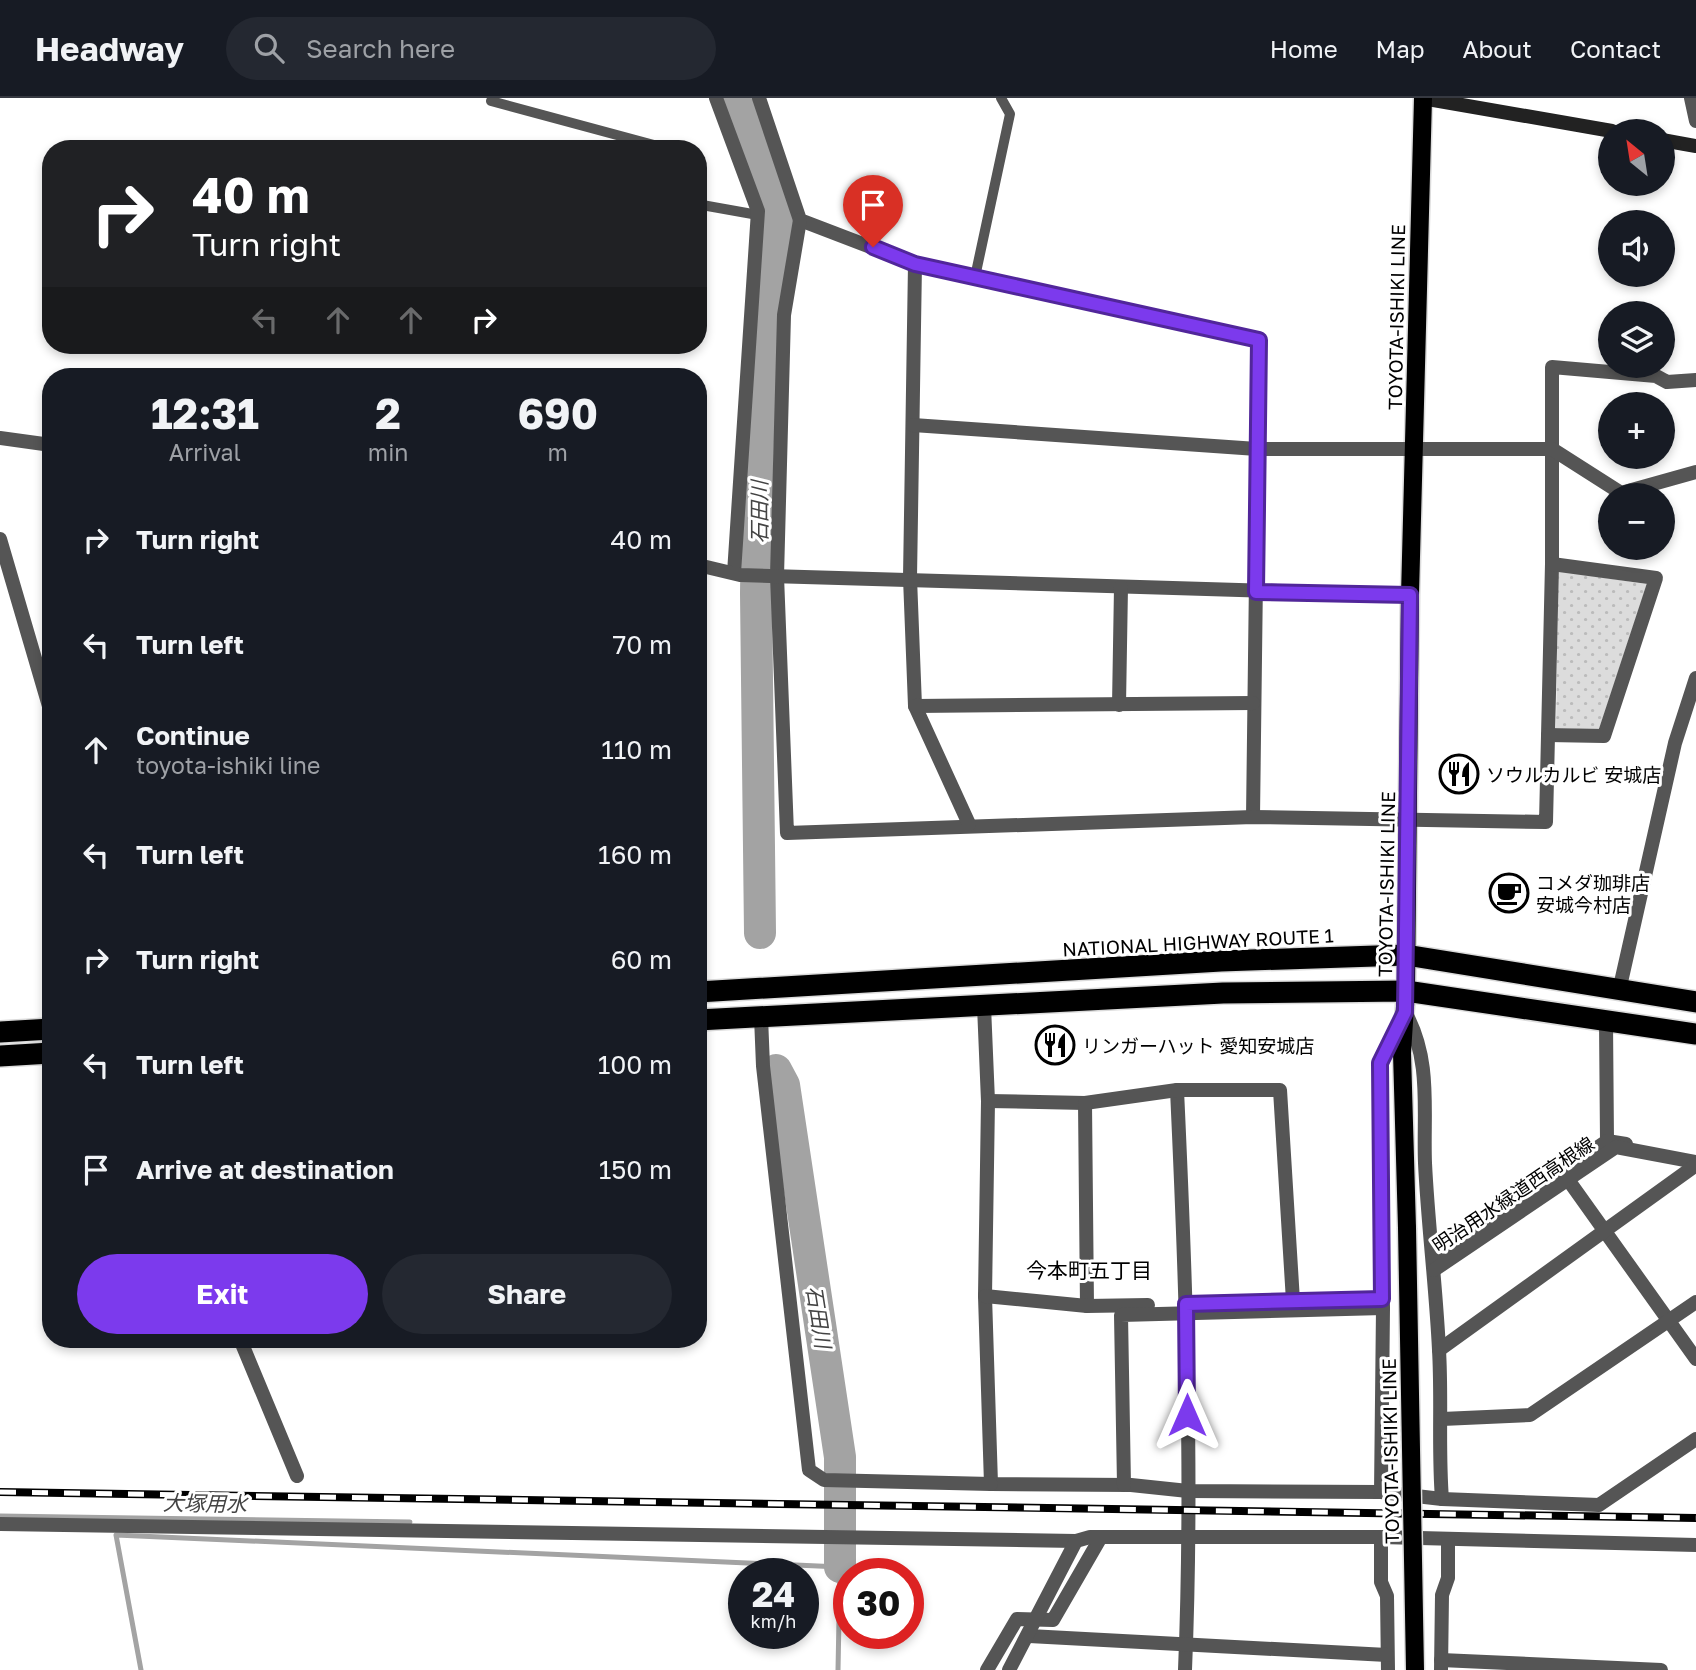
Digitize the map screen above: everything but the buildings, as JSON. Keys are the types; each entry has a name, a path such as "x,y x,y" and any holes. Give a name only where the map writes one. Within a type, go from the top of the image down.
{"highway":[{"name":"NATIONAL HIGHWAY ROUTE 1","path":"707,991 1208,962 1406,955 1696,1002"},
{"path":"707,1020 1223,993 1406,1002 1696,1034"},
{"path":"0,1032 42,1030"},
{"path":"0,1056 42,1054"}],"main road":[{"name":"TOYOTA-ISHIKI LINE","path":"1415,1670 1402,1053 1406,1002 1410,595 1422,98"}],"street":[{"path":"716,98 758,215 737,574"},
{"path":"759,98 800,220 784,315 774,576 787,833 970,824 1253,817 1408,822 1546,822 1552,564 1552,367 1656,376 1667,382 1696,380"},
{"path":"1422,98 1598,129"},
{"path":"1691,98 1696,121"},
{"path":"1675,142 1696,146"},
{"path":"800,220 915,264 1259,340 1253,817"},
{"path":"915,264 910,578 915,706 970,824"},
{"path":"913,425 1257,449 1552,449 1621,493 1696,471"},
{"path":"0,439 42,444"},
{"path":"0,539 42,682"},
{"path":"1548,735 1604,736 1656,578 1552,564"},
{"path":"707,567 737,574 774,576 1410,595"},
{"path":"1119,705 1121,587"},
{"path":"1619,991 1675,743 1696,678"},
{"path":"915,706 1253,704"},
{"path":"1406,1002 1425,1067 1425,1163 1439,1350 1442,1499"},
{"path":"1381,1492 1383,1304 1380,1063 1406,1002"},
{"path":"984,1006 988,1101 985,1296 991,1484"},
{"path":"761,1017 763,1066 809,1470 824,1480 1124,1485 1188,1491 1381,1492 1442,1499 1599,1504 1696,1439"},
{"path":"1605,1022 1607,1141"},
{"path":"988,1101 1085,1103 1177,1090 1280,1090 1293,1301"},
{"path":"1177,1090 1187,1309 1188,1539 1185,1670"},
{"path":"1085,1103 1087,1306"},
{"path":"1433,1265 1564,1175 1607,1141 1696,1154"},
{"name":"明治用水緑道西高根線","path":"1564,1175 1616,1147 1696,1164"},
{"path":"1439,1350 1696,1164"},
{"path":"1564,1175 1696,1359"},
{"path":"985,1296 1087,1306 1187,1309 1383,1304"},
{"path":"1124,1485 1121,1315 1293,1301 1383,1304"},
{"path":"1442,1419 1530,1415 1696,1301"},
{"path":"244,1348 297,1476"},
{"path":"0,1524 816,1535 860,1539 1076,1541 1101,1537 1381,1537 1696,1545"},
{"path":"987,1670 1017,1619 1053,1620 1101,1537"},
{"path":"1029,1636 1186,1643 1388,1662 1387,1596 1381,1581 1381,1537"},
{"path":"1448,1539 1448,1578 1442,1595 1441,1665 1661,1670"},
{"path":"1009,1670 1076,1541"}],"lane":[{"path":"975,277 1010,114 1001,98"},
{"path":"491,101 635,140"},
{"path":"707,206 758,215"}],"shaded area":[{"path":"1558,571 1647,584 1599,730 1556,728"}],"waterway":[{"name":"石田川","path":"739,98 778,215 778,247 758,440 756,594 760,933"},
{"name":"石田川","path":"776,1070 784,1085 840,1457 840,1558"},
{"name":"大塚用水","path":"0,1516 410,1522"},
{"path":"141,1670 116,1535 840,1567 838,1670"}],"railway":[{"path":"0,1492 1696,1518"}],"place":[{"name":"ソウルカルビ 安城店","path":"1459,774"},
{"name":"コメダ珈琲店 安城今村店","path":"1509,893"},
{"name":"リンガーハット 愛知安城店","path":"1055,1045"}],"district":[{"name":"今本町五丁目","path":"1089,1270"}],"route":[{"path":"873,247 915,264 1259,340 1256,592 1410,595 1405,1012 1380,1063 1382,1299 1186,1304 1187,1415"}]}
